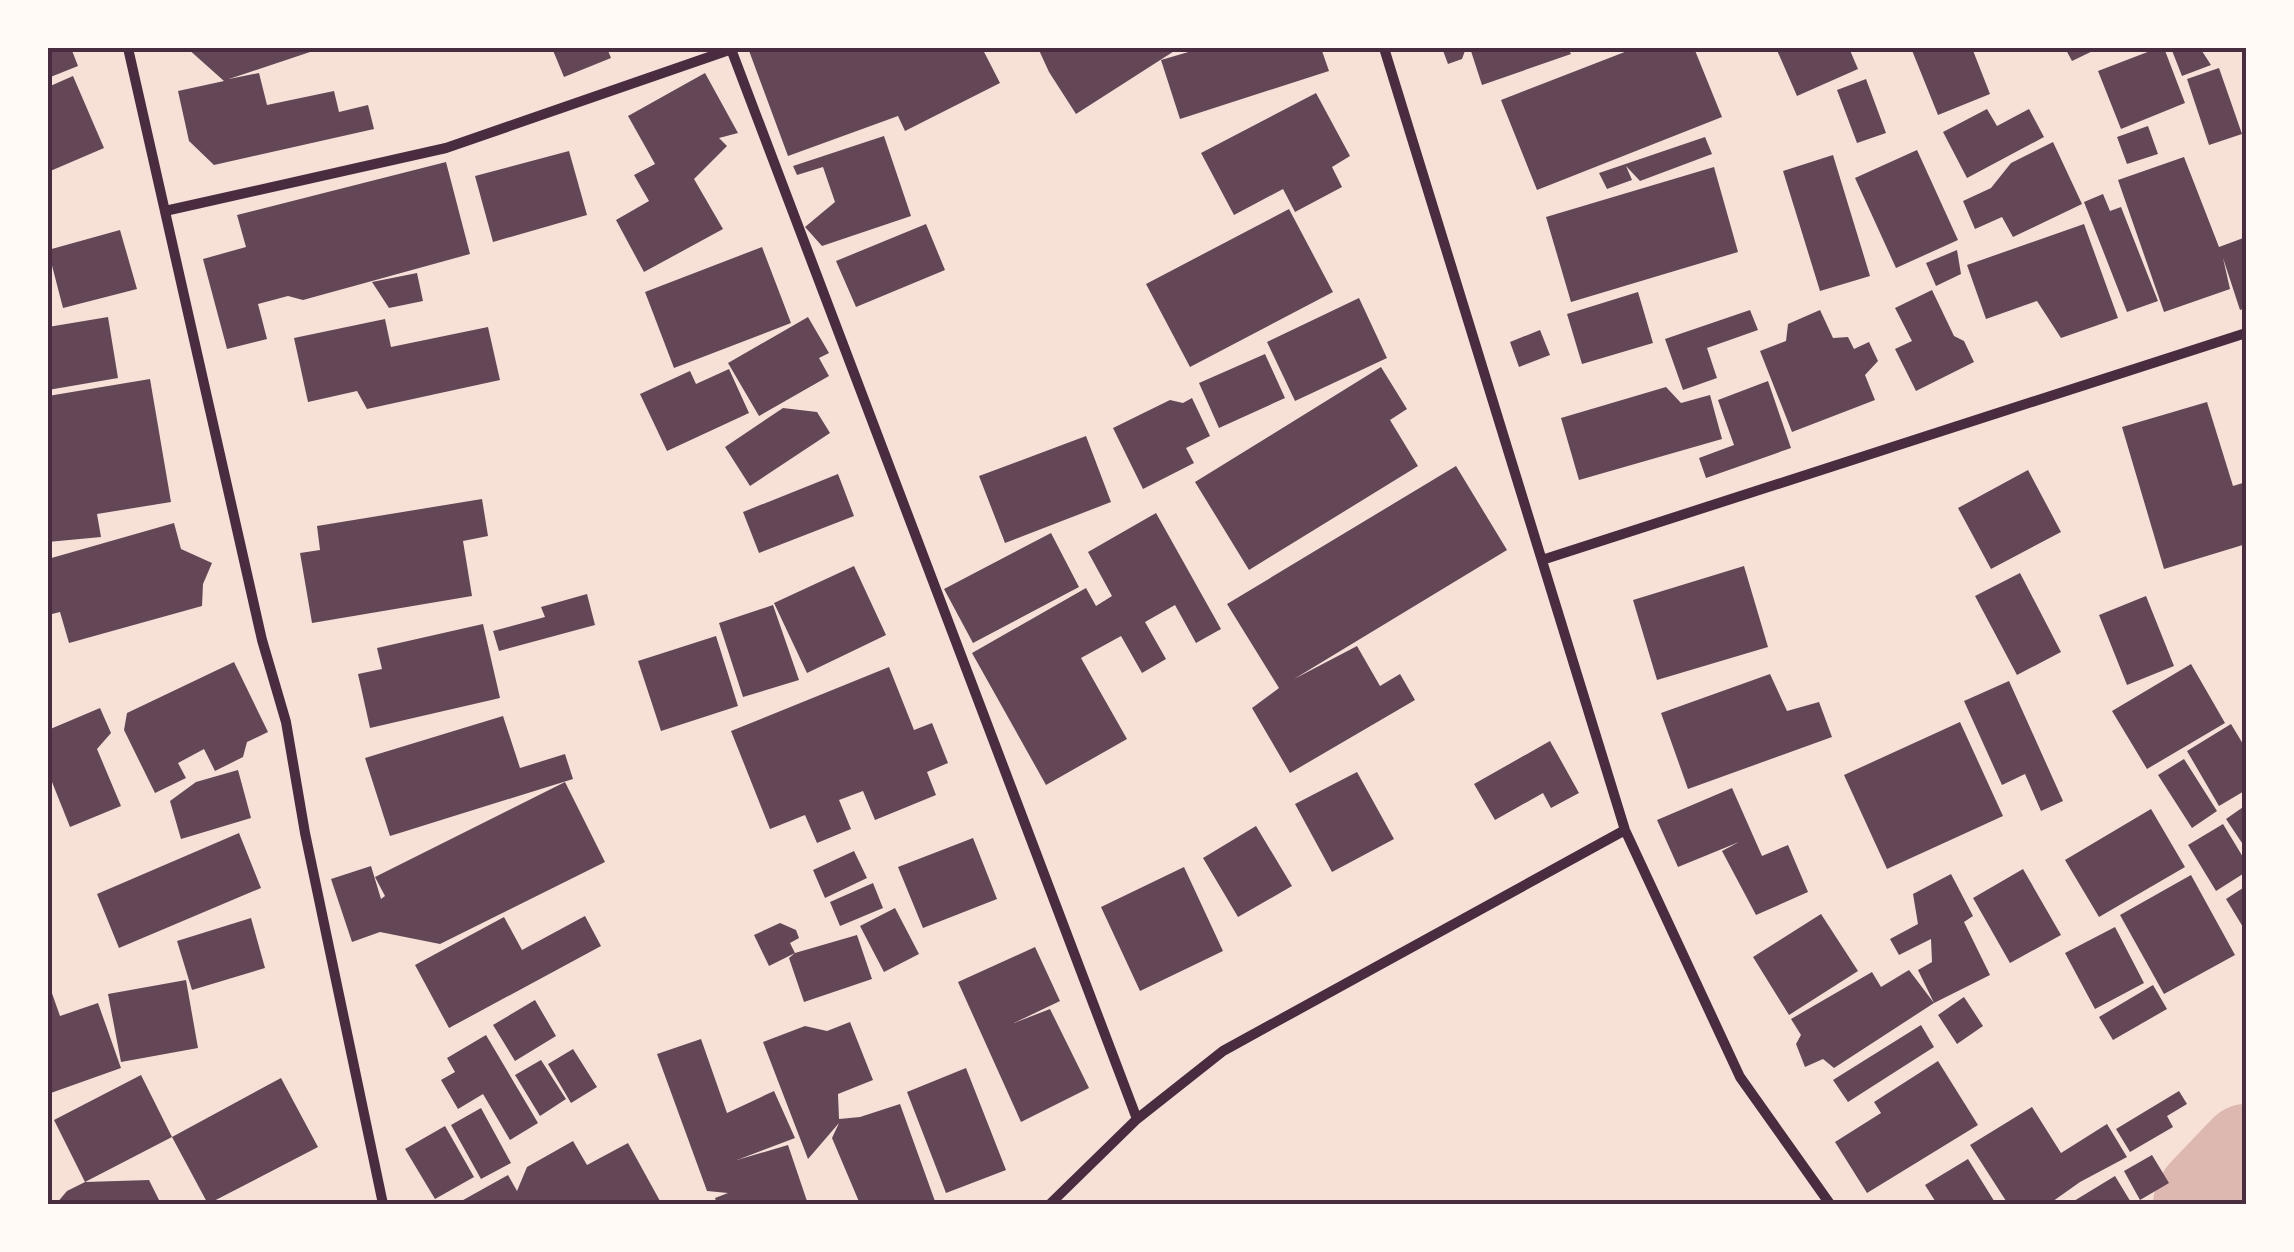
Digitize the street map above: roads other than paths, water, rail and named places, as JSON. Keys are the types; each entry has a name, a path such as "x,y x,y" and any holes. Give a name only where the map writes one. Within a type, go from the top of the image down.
{"street":[{"path":"128,48 262,640 286,722 382,1204"},
{"path":"165,210 446,148 734,48 1137,1119"},
{"path":"1384,48 1625,830 1740,1077 1830,1204"},
{"path":"1542,560 2246,333"},
{"path":"1050,1204 1137,1119 1223,1051 1625,830"}],"waterway":[{"path":"2199,1204 2246,1150"}]}
